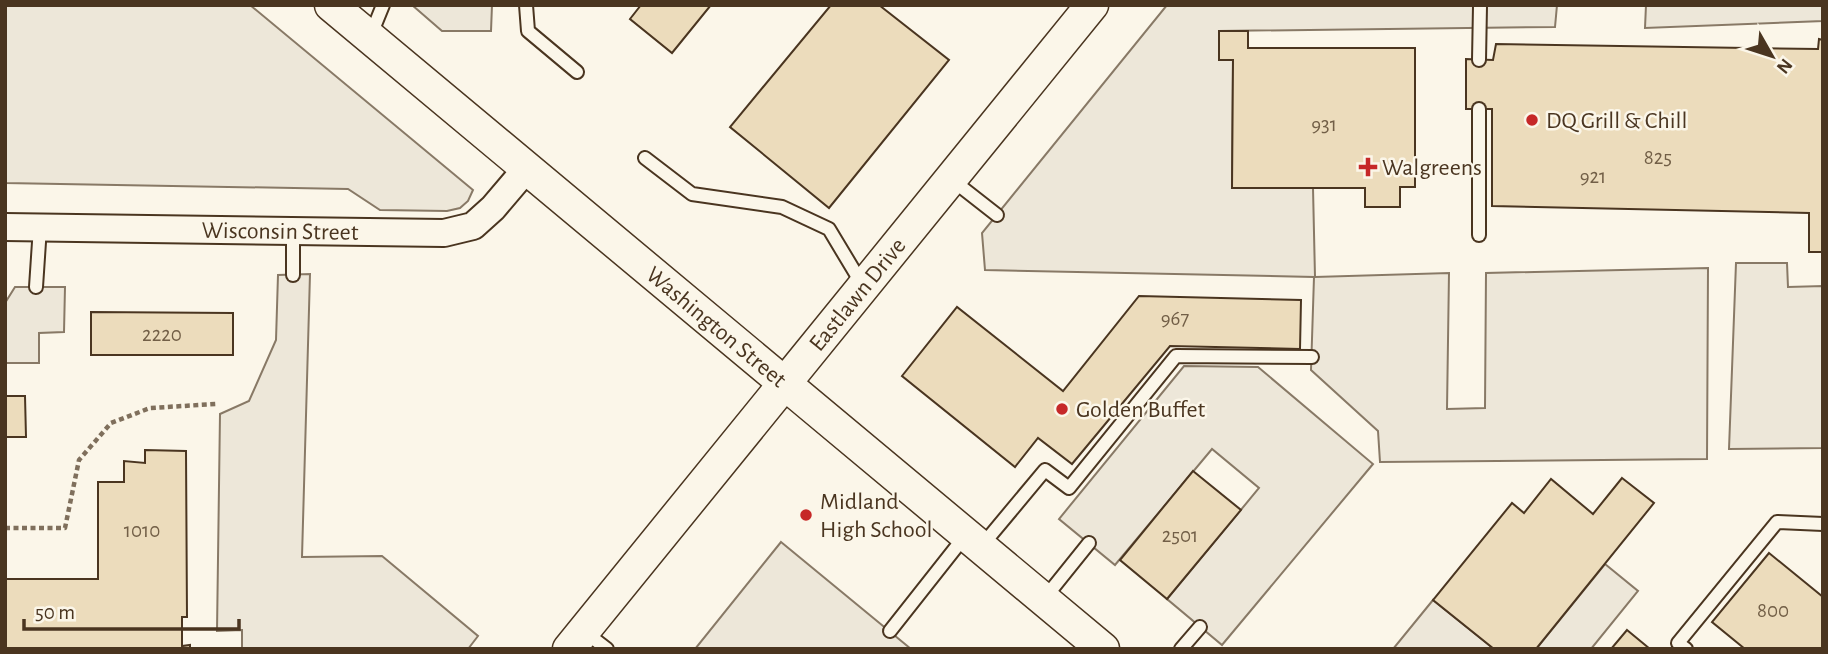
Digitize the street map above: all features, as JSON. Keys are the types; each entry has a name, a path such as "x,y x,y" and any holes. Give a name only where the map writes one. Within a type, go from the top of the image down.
{"street":[{"name":"Washington Street","path":"331,5 1103,649"},
{"name":"Eastlawn Drive","path":"587,643 785,383 1092,5"},
{"name":"Wisconsin Street","path":"5,227 444,233 473,226 493,208 527,168"}],"lane":[{"path":"369,37 383,5"},
{"path":"526,5 528,31 577,72"},
{"path":"1479,60 1480,6"},
{"path":"1479,109 1479,235"},
{"path":"645,158 692,194 782,207 829,229 864,286"},
{"path":"951,179 997,215"},
{"path":"36,287 40,228"},
{"path":"293,231 293,275"},
{"path":"890,631 1045,470 1069,488 1176,356 1312,357"},
{"path":"1686,649 1678,643 1777,522 1823,523"},
{"path":"1044,600 1089,544"},
{"path":"1181,649 1200,626"}],"path":[{"path":"5,528 65,528 79,460 111,423 150,408 216,404"}],"shaded area":[{"path":"5,5 250,5 473,190 468,201 460,208 447,211 380,210 348,189 5,183"},
{"path":"412,5 492,5 491,31 442,31"},
{"path":"1167,5 1557,5 1555,27 1219,31 1219,59 1233,60 1232,188 1313,188 1315,277 1449,273 1447,409 1485,408 1486,273 1708,268 1707,459 1380,462 1378,431 1311,370 1314,277 985,270 982,233"},
{"path":"1646,5 1823,5 1823,21 1645,28"},
{"path":"1736,263 1787,263 1788,287 1823,286 1823,448 1729,449"},
{"path":"310,274 302,557 382,556 478,636 468,649 242,649 242,630 217,631 220,414 249,401 276,340 278,275"},
{"path":"15,287 65,287 64,332 39,333 39,363 5,363 5,303"},
{"path":"1184,366 1258,367 1373,464 1222,645 1167,599 1259,488 1212,449 1115,565 1059,519"},
{"path":"781,542 911,649 695,649"},
{"path":"1605,564 1638,591 1591,649 1536,649"},
{"path":"1433,600 1494,649 1393,649"}],"building":[{"path":"641,5 711,5 672,53 630,19"},
{"path":"831,5 879,5 949,60 829,208 730,127"},
{"name":"Walgreens","path":"1219,31 1248,31 1248,48 1415,48 1415,187 1400,187 1400,207 1365,207 1365,188 1232,188 1233,60 1219,60"},
{"path":"1819,39 1823,40 1823,252 1809,252 1809,213 1492,206 1492,109 1466,109 1466,59 1493,60 1496,44 1818,49"},
{"path":"1139,296 1301,300 1300,349 1170,346 1072,464 1038,438 1015,467 902,376 957,307 1063,391"},
{"path":"91,312 233,313 233,355 91,355"},
{"path":"5,396 25,396 26,437 5,437"},
{"path":"145,450 186,451 187,617 182,617 182,646 190,645 190,649 5,649 5,579 98,579 98,482 124,482 124,461 145,463"},
{"path":"1193,471 1241,510 1167,599 1120,560"},
{"path":"1622,478 1654,503 1536,649 1494,649 1433,600 1512,503 1524,513 1551,479 1593,514"},
{"path":"1769,553 1823,597 1823,649 1745,649 1712,622"},
{"path":"1627,630 1650,649 1611,649"}],"place":[{"name":"DQ Grill & Chill","path":"1532,120"},
{"name":"Walgreens","path":"1368,167"},
{"name":"Golden Buffet","path":"1062,409"},
{"name":"Midland High School","path":"806,515"}]}
